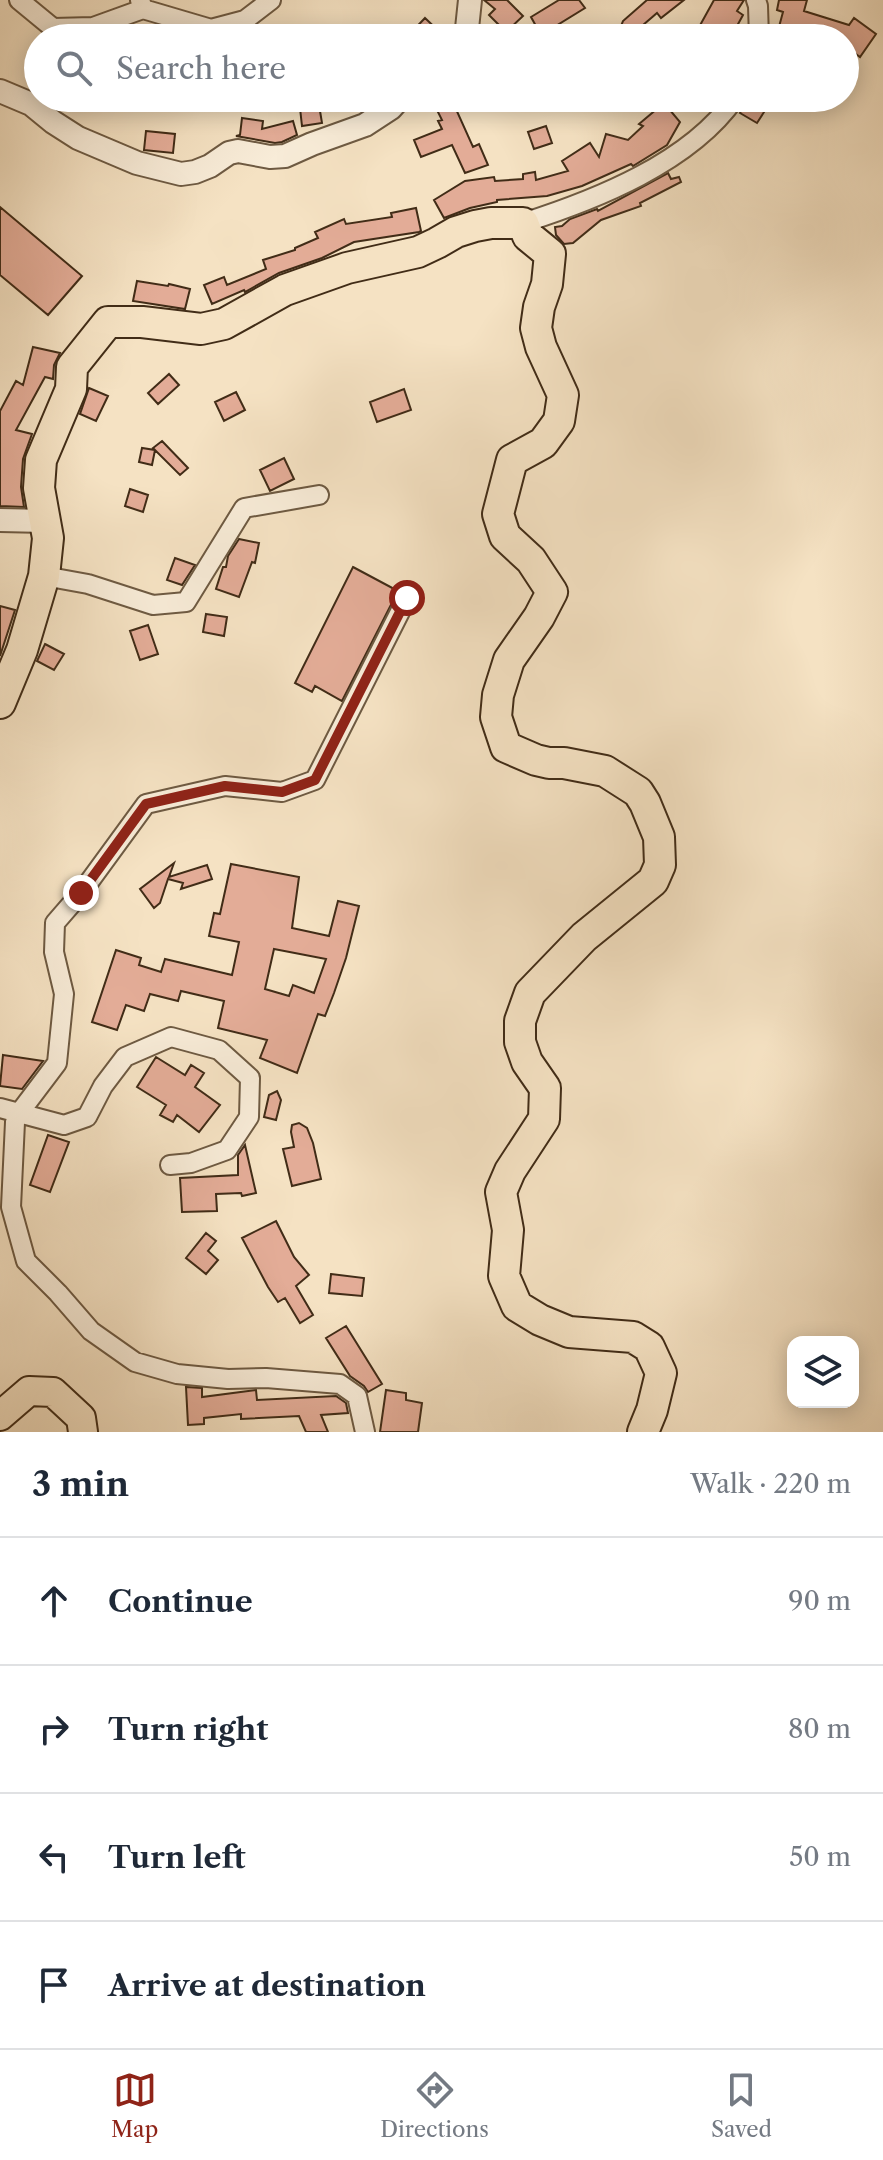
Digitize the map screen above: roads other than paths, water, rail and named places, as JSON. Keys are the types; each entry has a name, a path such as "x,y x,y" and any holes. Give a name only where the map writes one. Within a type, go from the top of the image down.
{"highway":[{"path":"0,703 22,650 44,576 48,538 39,488 41,460 71,389 72,367 108,322 142,322 201,329 224,324 285,290 347,268 418,252 456,232 475,226 523,223 528,236 550,254 547,284 536,328 541,347 563,395 559,421 543,443 512,460 498,514 505,536 531,560 552,592 509,660 498,695 496,717 506,747 549,763 605,771 638,792 659,837 660,865 653,881 584,937 530,993 520,1021 520,1042 527,1062 545,1088 544,1119 510,1171 501,1192 508,1230 504,1276 517,1306 540,1320 569,1332 633,1337 649,1347 661,1373 643,1432"}],"main road":[{"path":"0,1416 29,1391 53,1392 81,1418 83,1432"}],"street":[{"path":"19,0 48,24"},
{"path":"230,24 245,20 271,0"},
{"path":"467,24 470,0"},
{"path":"756,0 759,24"},
{"path":"100,24 141,5 196,24"},
{"path":"0,91 24,101"},
{"path":"41,112 78,138 137,163 181,174 210,166 229,153 238,151 270,157 285,156 365,125 385,112"},
{"path":"523,223 597,197 659,165 685,147 722,112"},
{"path":"44,576 88,584 153,605 186,602 244,508 319,495"},
{"path":"0,520 45,521"},
{"path":"365,1432 357,1396 340,1384 177,1374 135,1362 91,1331 26,1261 11,1207 15,1122 57,1063 64,994 54,952 55,923 81,893 146,804 225,786 282,792 315,780 407,598"},
{"path":"0,1108 64,1125 87,1117 103,1086 125,1057 171,1037 219,1050 250,1078 249,1117 227,1150 191,1163 170,1165"}]}
